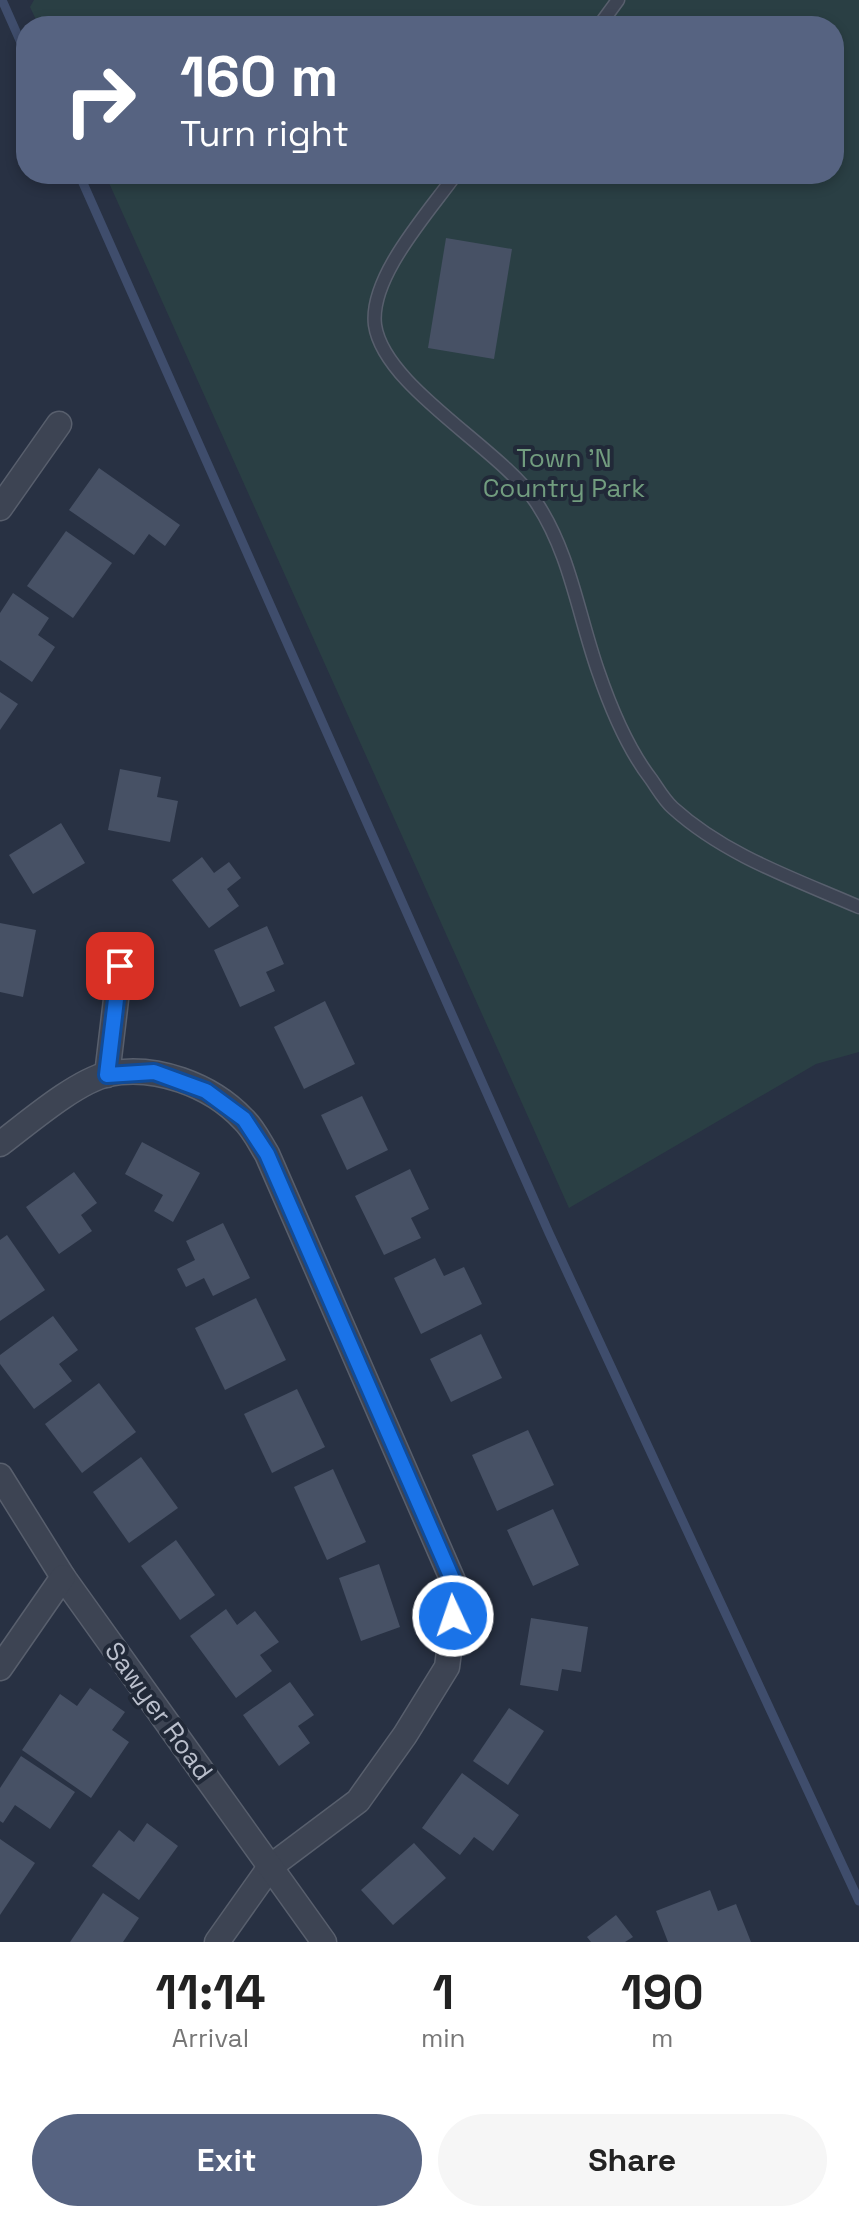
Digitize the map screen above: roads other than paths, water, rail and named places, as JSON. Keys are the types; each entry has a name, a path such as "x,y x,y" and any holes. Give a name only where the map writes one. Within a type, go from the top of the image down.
{"street":[{"path":"0,508 59,424"},
{"path":"107,1075 120,966"},
{"path":"0,1144 67,1095 107,1075 154,1072 206,1091 244,1119 267,1154 457,1590 447,1667 405,1735 358,1801 270,1867 217,1942"},
{"name":"Sawyer Road","path":"0,1476 63,1577 324,1942"},
{"path":"0,1668 63,1577"}],"lane":[{"path":"449,184 392,264 374,307 376,329 388,356 414,387 511,471 536,502 565,558 598,671 633,755 671,807 721,844 791,879 859,907"}],"waterway":[{"path":"2,0 16,32"},
{"path":"83,184 549,1233 859,1901"}],"park label":[{"name":"Town ’N Country Park","path":"564,473"}]}
